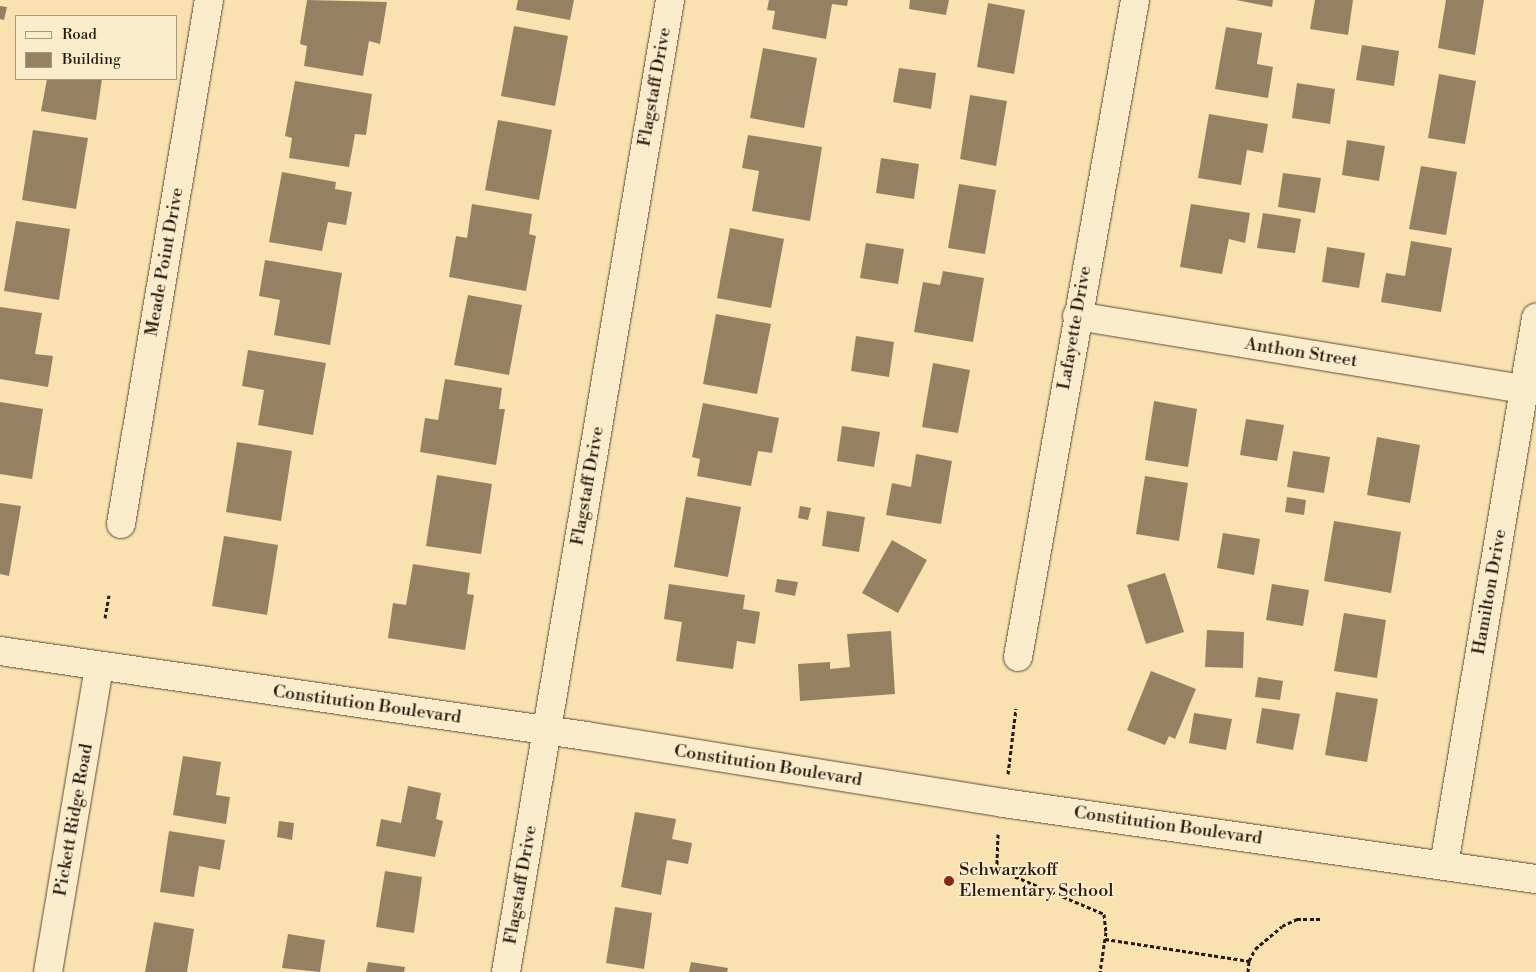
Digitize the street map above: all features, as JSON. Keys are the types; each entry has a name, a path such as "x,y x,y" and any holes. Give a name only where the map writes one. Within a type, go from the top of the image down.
{"street":[{"name":"Meade Point Drive","path":"121,524 209,0"},
{"name":"Flagstaff Drive","path":"506,972 670,0"},
{"name":"Lafayette Drive","path":"1018,657 1077,316 1135,0"},
{"name":"Anthon Street","path":"1077,316 1524,390"},
{"name":"Hamilton Drive","path":"1444,865 1536,318"},
{"name":"Constitution Boulevard","path":"0,651 99,667 547,731 1013,805 1536,879"},
{"name":"Pickett Ridge Road","path":"48,972 99,667"}],"path":[{"path":"105,618 109,595"},
{"path":"1007,779 1016,708"},
{"path":"998,830 997,869 1104,914 1107,921 1100,972"},
{"path":"1248,972 1249,961 1255,949 1282,926 1297,919 1323,919"},
{"path":"1105,939 1249,961"}],"building":[{"path":"307,0 387,2 380,44 369,41 363,76 304,66 307,46 300,44"},
{"path":"518,0 574,0 570,20 516,10"},
{"path":"769,0 848,0 847,6 832,4 826,39 772,29 775,11 767,10"},
{"path":"910,0 949,0 946,15 909,9"},
{"path":"1236,0 1273,0 1272,7"},
{"path":"1315,0 1353,0 1348,35 1310,29"},
{"path":"1446,0 1484,0 1475,55 1438,48"},
{"path":"988,3 1025,10 1014,74 977,67"},
{"path":"0,6 7,7 4,20 0,19"},
{"path":"514,26 568,36 555,106 501,96"},
{"path":"1226,27 1262,33 1257,64 1273,67 1268,98 1215,89"},
{"path":"1362,45 1399,51 1394,86 1356,80"},
{"path":"763,48 817,58 804,128 750,118"},
{"path":"899,68 936,73 931,109 893,102"},
{"path":"1439,74 1476,81 1465,144 1428,138"},
{"path":"47,80 102,80 96,120 41,111"},
{"path":"295,81 372,94 366,135 355,134 349,167 289,158 292,138 285,136"},
{"path":"1297,83 1335,89 1330,124 1292,118"},
{"path":"970,95 1007,101 996,166 960,159"},
{"path":"1209,114 1268,124 1263,153 1247,150 1241,185 1198,178"},
{"path":"498,120 552,130 539,200 485,190"},
{"path":"33,130 88,138 76,209 22,200"},
{"path":"748,135 822,147 810,221 752,211 759,171 742,168"},
{"path":"1347,140 1385,146 1379,181 1342,175"},
{"path":"881,158 919,164 914,199 876,193"},
{"path":"1421,166 1457,172 1446,235 1409,229"},
{"path":"282,172 336,182 335,189 352,192 346,225 328,222 322,251 269,242"},
{"path":"1283,173 1321,178 1315,213 1278,207"},
{"path":"959,184 996,190 985,254 948,248"},
{"path":"472,204 532,214 529,234 536,236 526,291 449,277 456,236 467,238"},
{"path":"1191,204 1250,213 1245,243 1229,239 1222,274 1180,267"},
{"path":"1263,213 1301,219 1295,253 1257,248"},
{"path":"16,221 70,229 59,300 4,291"},
{"path":"730,228 784,239 771,308 717,298"},
{"path":"1411,241 1452,248 1441,312 1381,302 1386,273 1405,276"},
{"path":"866,243 904,249 898,284 860,278"},
{"path":"1327,247 1365,253 1359,288 1322,282"},
{"path":"265,260 342,273 330,345 274,335 280,300 259,296"},
{"path":"943,271 984,278 973,342 914,332 923,282 940,285"},
{"path":"468,295 522,305 509,375 454,365"},
{"path":"0,307 42,313 35,354 53,356 48,387 0,379"},
{"path":"716,314 771,324 757,394 703,384"},
{"path":"856,336 894,342 889,377 851,371"},
{"path":"248,350 326,363 313,435 258,425 264,390 242,386"},
{"path":"933,363 970,370 958,433 922,427"},
{"path":"445,379 502,388 499,409 505,409 496,465 420,452 425,418 438,420"},
{"path":"1154,401 1197,409 1188,467 1145,460"},
{"path":"0,402 43,409 32,479 0,474"},
{"path":"703,403 779,418 772,453 758,451 751,486 697,476 700,459 692,457"},
{"path":"1246,419 1284,425 1277,461 1240,455"},
{"path":"842,426 880,432 874,467 837,461"},
{"path":"1377,437 1420,445 1410,503 1367,495"},
{"path":"237,442 292,451 281,521 226,512"},
{"path":"1293,451 1330,457 1324,493 1287,487"},
{"path":"916,454 952,461 941,524 886,515 892,483 911,487"},
{"path":"437,475 492,484 481,554 426,546"},
{"path":"1145,476 1188,483 1179,541 1136,534"},
{"path":"686,497 741,507 728,577 674,567"},
{"path":"1287,497 1306,500 1304,515 1285,512"},
{"path":"0,503 21,506 9,576 0,574"},
{"path":"800,506 811,508 808,520 798,518"},
{"path":"827,511 865,517 859,552 822,546"},
{"path":"1334,521 1401,532 1391,593 1324,581"},
{"path":"1223,533 1260,539 1254,575 1217,568"},
{"path":"224,536 278,545 267,615 212,606"},
{"path":"892,540 927,560 898,613 862,593"},
{"path":"413,564 470,573 467,594 474,595 465,650 388,638 393,603 406,605"},
{"path":"1165,573 1184,632 1146,644 1127,585"},
{"path":"777,579 798,582 795,596 775,592"},
{"path":"669,584 745,595 743,609 760,612 755,644 737,641 733,669 676,661 682,622 664,619"},
{"path":"1272,584 1309,590 1303,626 1266,620"},
{"path":"1344,613 1386,620 1377,678 1334,671"},
{"path":"1207,630 1244,632 1243,668 1205,667"},
{"path":"891,631 895,694 800,701 798,664 830,662 830,669 850,667 847,634"},
{"path":"1151,671 1196,689 1175,739 1169,736 1165,745 1127,730"},
{"path":"1258,677 1283,681 1280,700 1255,697"},
{"path":"1336,692 1378,699 1367,762 1325,755"},
{"path":"1262,708 1300,714 1293,750 1256,743"},
{"path":"1194,713 1232,719 1226,750 1189,743"},
{"path":"183,756 221,762 216,795 230,797 226,824 173,815"},
{"path":"408,786 441,793 436,819 443,821 435,857 376,846 381,819 401,823"},
{"path":"635,812 676,819 672,839 692,843 688,864 667,860 661,895 621,887"},
{"path":"279,821 294,823 292,840 277,837"},
{"path":"169,831 225,840 220,870 199,866 194,897 160,892"},
{"path":"385,871 422,877 414,933 376,927"},
{"path":"615,907 652,913 644,969 606,963"},
{"path":"154,922 194,929 187,972 145,972"},
{"path":"288,934 325,940 320,972 282,968"},
{"path":"368,962 405,967 404,972 366,972"},
{"path":"691,962 728,968 727,972 689,972"}],"place":[{"name":"Schwarzkoff Elementary School","path":"949,881"}]}
